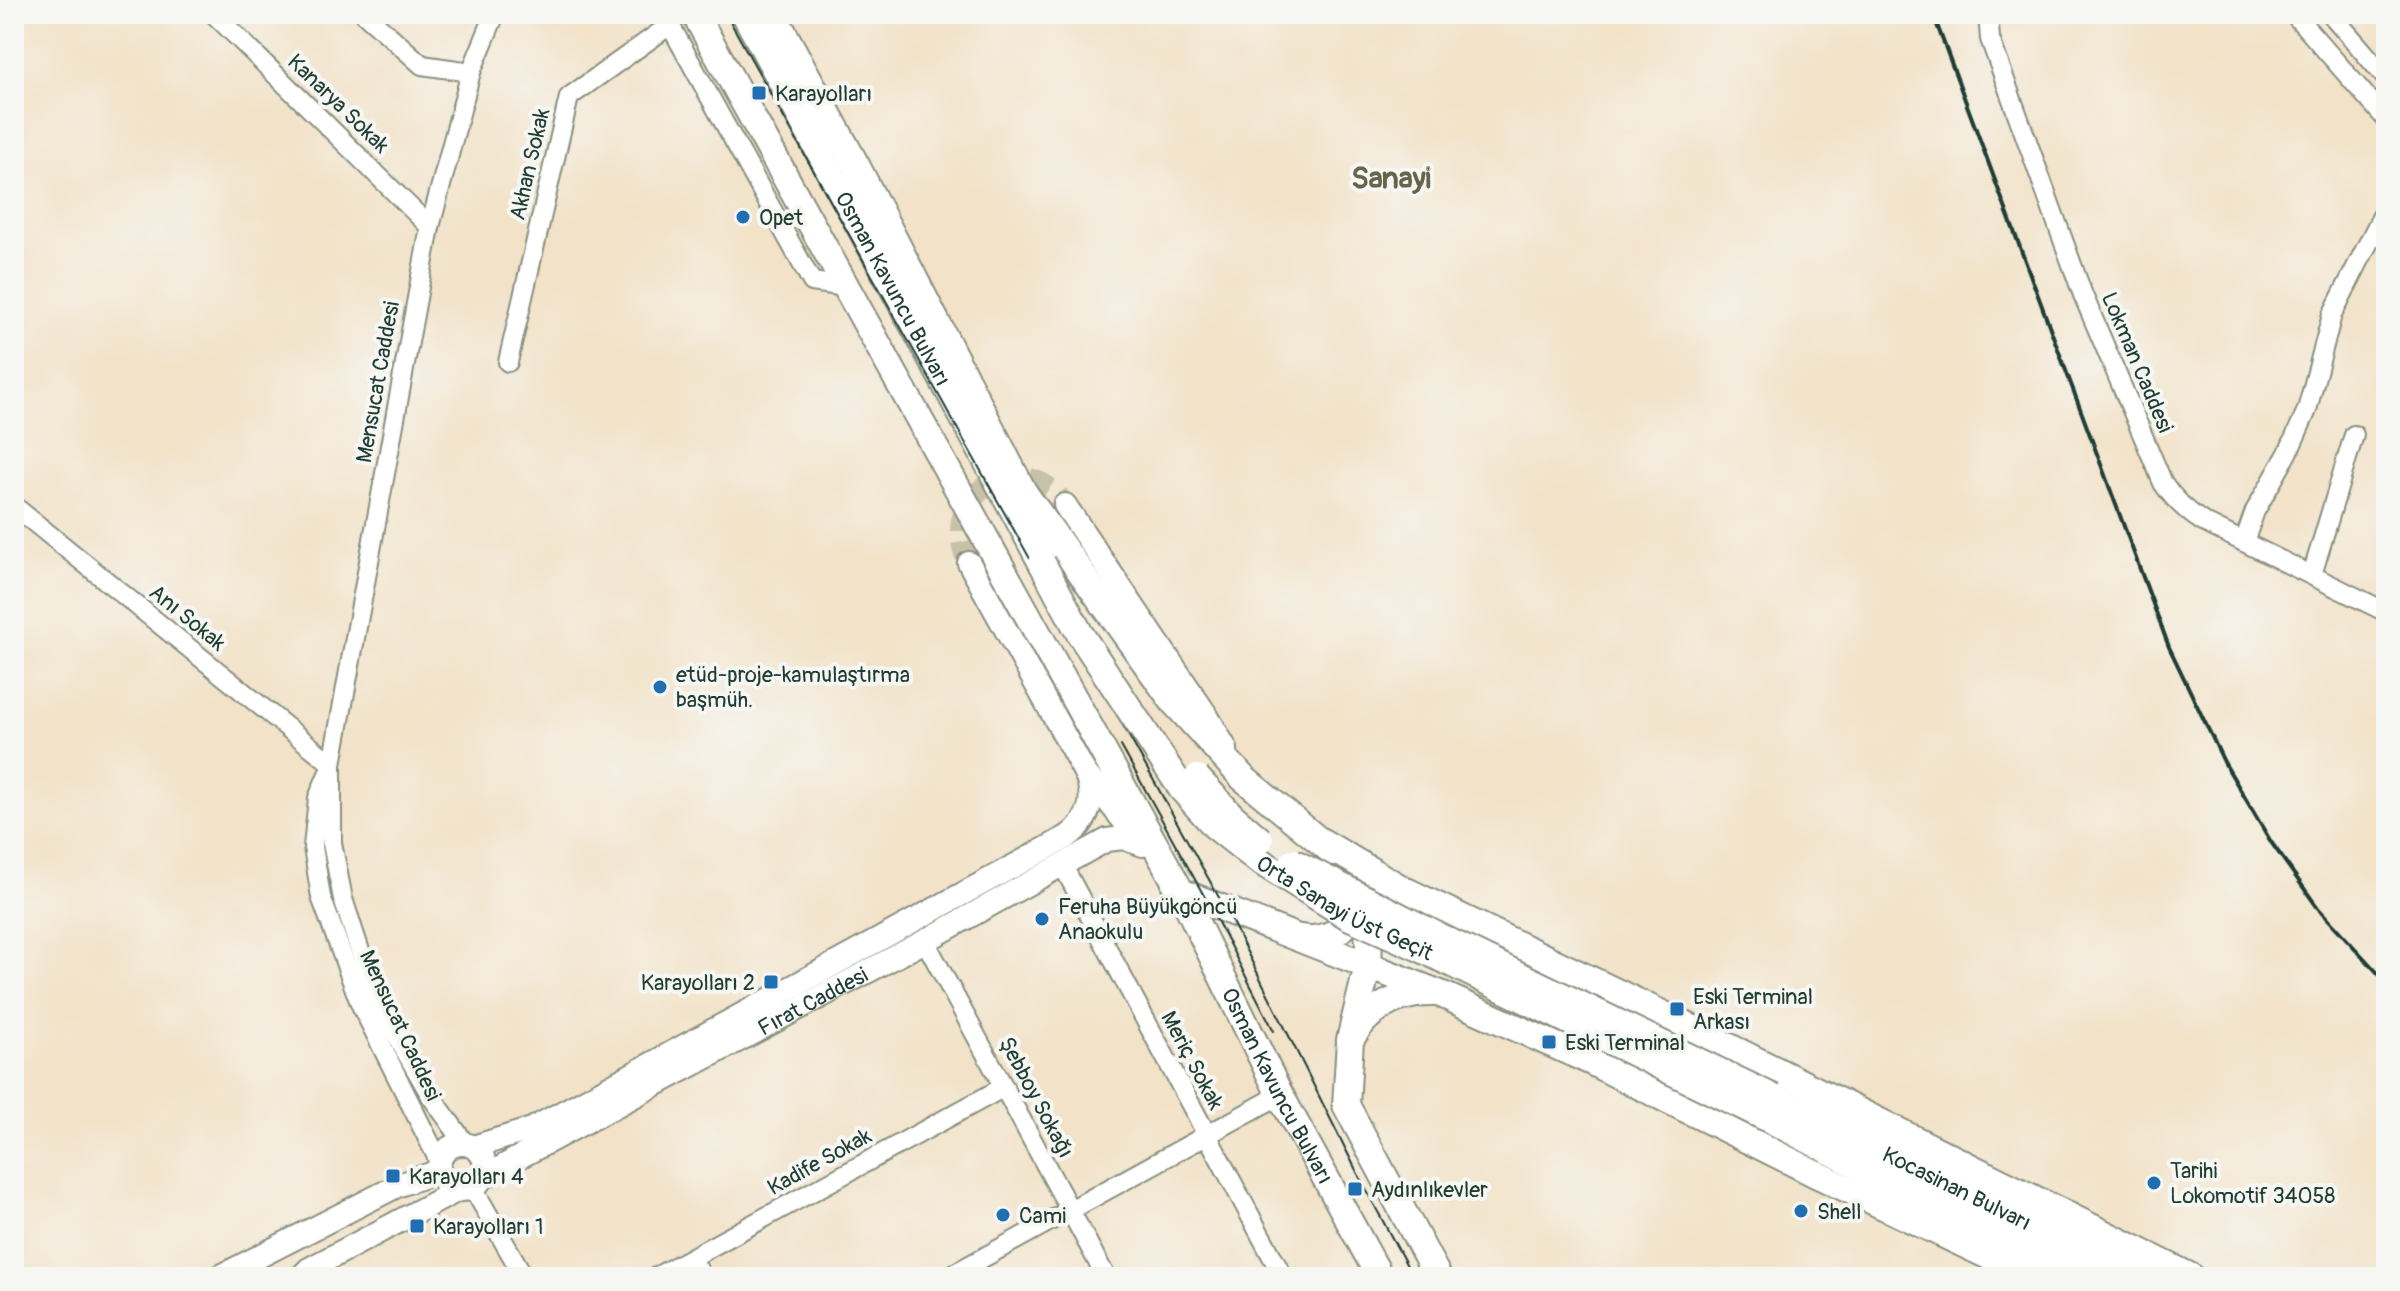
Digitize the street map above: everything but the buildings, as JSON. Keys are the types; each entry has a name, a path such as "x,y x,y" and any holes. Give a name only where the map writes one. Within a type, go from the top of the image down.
{"highway":[{"path":"695,14 1181,892"},
{"name":"Osman Kavuncu Bulvarı","path":"745,14 1050,560"},
{"name":"Osman Kavuncu Bulvarı","path":"773,14 856,165 1022,490"},
{"path":"1022,490 1050,560"},
{"path":"1022,490 1173,701 1243,778 1322,842 1402,889 2191,1277"},
{"name":"Orta Sanayi Üst Geçit","path":"1050,560 1080,634 1182,789 1215,826 1258,860 1348,916 1770,1108"},
{"path":"1322,842 1347,870 1358,893 1367,927 1368,965 1350,1040 1346,1105 1438,1277"},
{"path":"1143,845 1181,892 1407,980 1592,1062 1814,1173 2033,1277"},
{"name":"Osman Kavuncu Bulvarı","path":"1181,892 1280,1095 1380,1277"},
{"path":"1296,937 1325,938 1342,928 1354,913 1358,893"},
{"path":"1407,980 1390,966 1383,954 1381,939 1388,922 1407,909 1420,905 1440,907"},
{"path":"1350,1040 1364,1020 1393,1000 1418,994 1443,995"},
{"name":"Kocasinan Bulvarı","path":"1770,1108 1896,1171 2086,1277"},
{"path":"1896,1171 1989,1176"},
{"path":"1896,1171 1996,1260"},
{"name":"Kocasinan Bulvarı","path":"1896,1171 2138,1277"}],"main road":[{"path":"1065,505 1207,716 1243,778"},
{"path":"969,563 1084,771 1143,845"},
{"name":"Fırat Caddesi","path":"470,1146 532,1129 1067,837 1080,827 1091,804 1091,787 1084,771"},
{"name":"Fırat Caddesi","path":"301,1277 309,1269 441,1198 471,1186 528,1152 925,941 1107,840 1123,838 1143,845"},
{"path":"459,1144 470,1146 483,1157 485,1172 471,1186 446,1184 440,1167 446,1151 459,1144"},
{"path":"219,1277 440,1167"}],"street":[{"name":"Kanarya Sokak","path":"214,14 430,227"},
{"path":"365,14 422,65 471,72"},
{"name":"Mensucat Caddesi","path":"470,1146 431,1096 376,1000 343,899 332,843 332,764 430,227 471,72 495,14"},
{"name":"Lokman Caddesi","path":"1988,14 1990,39 2083,295 2163,483 2174,499 2192,515 2386,612"},
{"path":"2294,14 2386,119"},
{"path":"2331,14 2386,78"},
{"path":"667,20 812,282 846,287"},
{"name":"Akhan Sokak","path":"508,362 569,97 667,20"},
{"path":"2244,542 2255,511 2288,453 2307,410 2332,315 2386,208"},
{"path":"2312,575 2354,435"},
{"name":"Anı Sokak","path":"14,506 332,764"},
{"name":"Mensucat Caddesi","path":"332,764 318,798 313,847 321,897 360,1003 440,1167"},
{"name":"Meriç Sokak","path":"1063,866 1283,1277"},
{"name":"Şebboy Sokağı","path":"925,941 1106,1277"},
{"name":"Kadife Sokak","path":"656,1277 1004,1087"},
{"path":"948,1277 1280,1095"},
{"path":"471,1186 524,1277"},
{"path":"692,1258 702,1277"}],"tunnel":[{"path":"969,563 961,538 963,517 973,498 988,485 1006,478 1027,478 1047,487 1065,505"}],"tram line":[{"path":"726,14 1226,910 1413,1277"},
{"path":"1121,746 1274,1031"}],"railway":[{"path":"1933,14 2169,647 2224,762 2271,842 2318,908 2386,982"}],"place":[{"name":"Karayolları","path":"759,93"},
{"name":"Opet","path":"743,217"},
{"name":"etüd-proje-kamulaştırma başmüh.","path":"660,687"},
{"name":"Feruha Büyükgöncü Anaokulu","path":"1042,919"},
{"name":"Karayolları 2","path":"771,982"},
{"name":"Eski Terminal Arkası","path":"1677,1009"},
{"name":"Eski Terminal","path":"1549,1042"},
{"name":"Karayolları 4","path":"393,1176"},
{"name":"Tarihi Lokomotif 34058","path":"2154,1183"},
{"name":"Aydınlıkevler","path":"1355,1189"},
{"name":"Shell","path":"1801,1211"},
{"name":"Cami","path":"1003,1215"},
{"name":"Karayolları 1","path":"417,1226"}],"district":[{"name":"Sanayi","path":"1391,178"}]}
